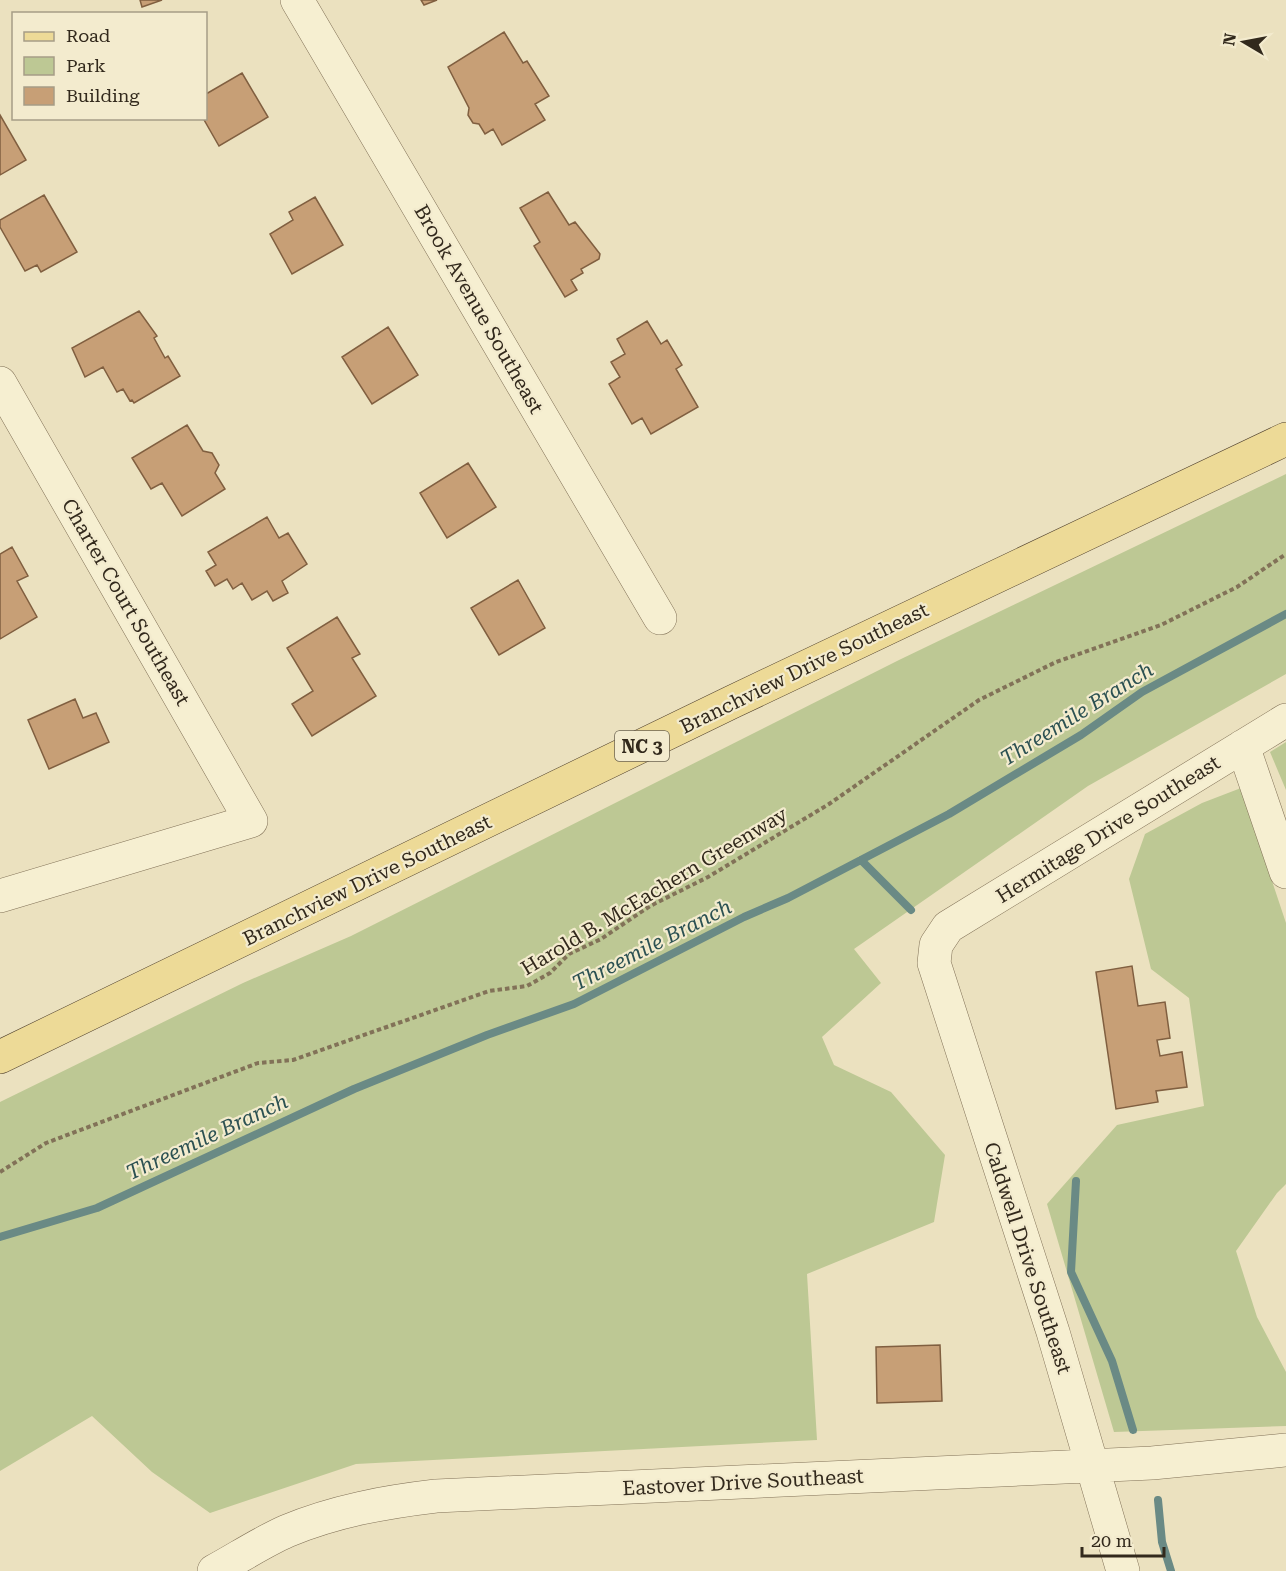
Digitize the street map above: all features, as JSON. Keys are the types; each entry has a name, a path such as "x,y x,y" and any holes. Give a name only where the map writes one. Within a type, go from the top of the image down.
{"main road":[{"name":"Branchview Drive Southeast","path":"0,1057 721,707 1286,439"}],"street":[{"name":"Brook Avenue Southeast","path":"297,0 660,618"},
{"name":"Charter Court Southeast","path":"0,383 251,821 0,896"},
{"name":"Hermitage Drive Southeast","path":"936,945 948,927 1286,720"},
{"path":"1243,746 1286,872"},
{"name":"Caldwell Drive Southeast","path":"936,945 934,963 1053,1332 1123,1571"},
{"name":"Eastover Drive Southeast","path":"214,1571 286,1532 340,1512 393,1501 459,1495 1092,1466 1286,1450"}],"path":[{"name":"Harold B. McEachern Greenway","path":"0,1172 46,1143 258,1064 293,1060 489,991 527,986 550,974 568,954 601,939 650,906 708,877 829,804 979,700 1056,662 1161,625 1237,587 1286,554"}],"green space":[{"path":"1286,474 1286,674 1088,786 854,949 881,983 822,1037 834,1065 891,1092 945,1155 934,1222 807,1274 817,1440 356,1464 210,1513 152,1472 92,1416 0,1471 0,1102 243,983 351,936 899,660"},
{"path":"1286,742 1286,790 1270,752"},
{"path":"1241,788 1286,923 1286,1184 1277,1193 1236,1251 1257,1317 1286,1372 1286,1426 1114,1432 1047,1204 1117,1125 1204,1106 1189,998 1151,969 1129,879 1145,834 1202,803"}],"building":[{"path":"140,0 162,0 142,7"},
{"path":"421,0 437,0 424,5"},
{"path":"504,32 523,63 527,61 549,96 535,104 545,120 502,145 493,129 485,134 479,124 473,123 468,115 469,108 448,67"},
{"path":"242,73 268,117 219,146 204,120 207,120 207,93"},
{"path":"0,115 26,160 0,175"},
{"path":"548,192 569,225 575,222 600,254 599,259 581,269 583,273 571,280 577,290 565,297 534,246 540,242 520,208"},
{"path":"44,195 77,252 41,272 37,265 25,271 0,227 0,220"},
{"path":"315,197 343,245 292,274 270,234 293,220 289,212"},
{"path":"139,311 157,336 154,338 165,358 168,356 180,376 134,403 130,401 123,389 117,392 103,367 85,377 72,348"},
{"path":"647,321 661,344 667,340 682,365 676,369 698,407 651,434 642,418 632,424 609,384 620,377 611,362 625,354 617,339"},
{"path":"388,327 418,375 372,404 342,357"},
{"path":"187,425 203,451 212,453 219,465 215,473 225,489 182,516 162,483 151,489 132,458"},
{"path":"468,463 496,507 447,538 420,493"},
{"path":"267,517 279,538 288,533 307,564 282,581 288,593 273,601 267,591 252,600 242,583 233,589 227,579 215,586 206,571 216,565 208,552"},
{"path":"12,547 28,576 17,581 37,617 0,639 0,554"},
{"path":"518,580 545,628 499,655 471,608"},
{"path":"337,617 360,654 352,658 376,696 312,736 292,704 313,691 287,648"},
{"path":"75,699 83,718 96,713 109,742 49,769 28,720"},
{"path":"1132,966 1138,1006 1165,1002 1170,1038 1157,1040 1160,1056 1182,1052 1187,1087 1156,1091 1158,1102 1116,1109 1096,972"},
{"path":"940,1345 942,1401 877,1403 876,1347"}],"waterway":[{"name":"Threemile Branch","path":"0,1237 97,1208 354,1089 487,1035 574,1004 744,917 788,898 949,814 1081,735 1142,692 1286,614"},
{"path":"861,860 911,910"},
{"path":"1076,1181 1071,1272 1112,1361 1133,1430"},
{"path":"1158,1500 1162,1542 1171,1571"}]}
